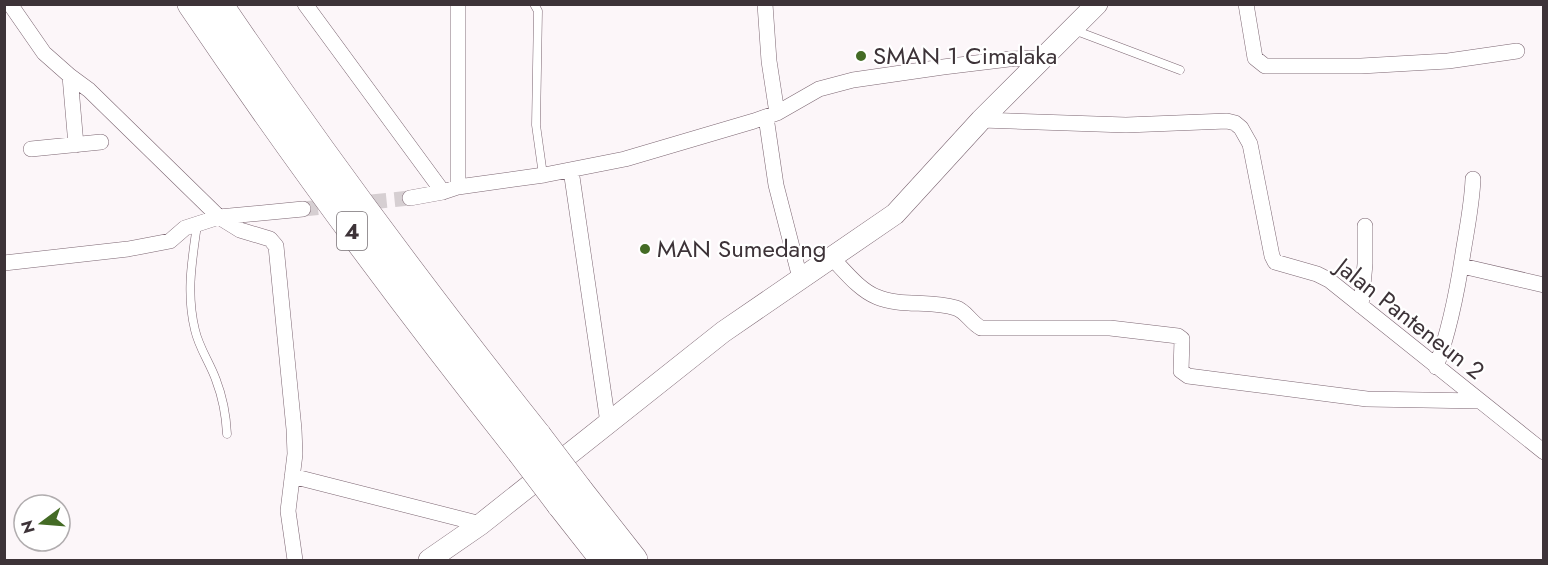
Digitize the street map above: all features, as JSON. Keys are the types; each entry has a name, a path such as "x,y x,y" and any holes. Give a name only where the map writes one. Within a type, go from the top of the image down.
{"highway":[{"name":"4","path":"191,4 260,105 411,311 529,443"},
{"name":"4","path":"219,4 278,92 443,316 529,443 569,497 604,561"},
{"name":"4","path":"569,497 634,561"}],"street":[{"path":"10,4 44,53 89,90 219,217 240,230 270,239 276,246 294,429 295,454 288,511 295,561"},
{"path":"305,4 451,190"},
{"path":"451,190 458,4"},
{"path":"765,4 776,185 800,278"},
{"path":"429,561 480,524 723,332 895,214 981,120 1097,4"},
{"path":"1246,4 1255,58 1265,66 1361,66 1448,61 1517,51"},
{"path":"410,198 571,170 648,153 771,115 819,89 853,80 965,64 1043,58"},
{"path":"70,76 76,145"},
{"name":"Jalan Panteneun 2","path":"981,120 1126,125 1212,121 1235,123 1241,128 1250,144 1273,260 1278,264 1325,277 1544,452"},
{"path":"31,149 101,142"},
{"path":"571,170 608,423"},
{"path":"1436,367 1456,302 1473,179"},
{"path":"4,264 128,249 166,242 185,228 219,217 303,209"},
{"path":"1361,306 1365,264 1365,226"},
{"path":"831,257 875,297 890,301 957,308 981,328 1110,328 1178,336 1182,339 1183,344 1181,371 1188,376 1367,399 1479,402"},
{"path":"1462,266 1544,285"},
{"path":"292,476 480,524"}],"lane":[{"path":"534,4 538,11 536,125 543,175"},
{"path":"1073,29 1180,70"},
{"path":"197,223 189,288 195,329 201,348 216,379 225,411 227,434"}],"tunnel":[{"path":"303,209 410,198"}],"place":[{"name":"SMAN 1 Cimalaka","path":"861,56"},
{"name":"MAN Sumedang","path":"645,249"}]}
